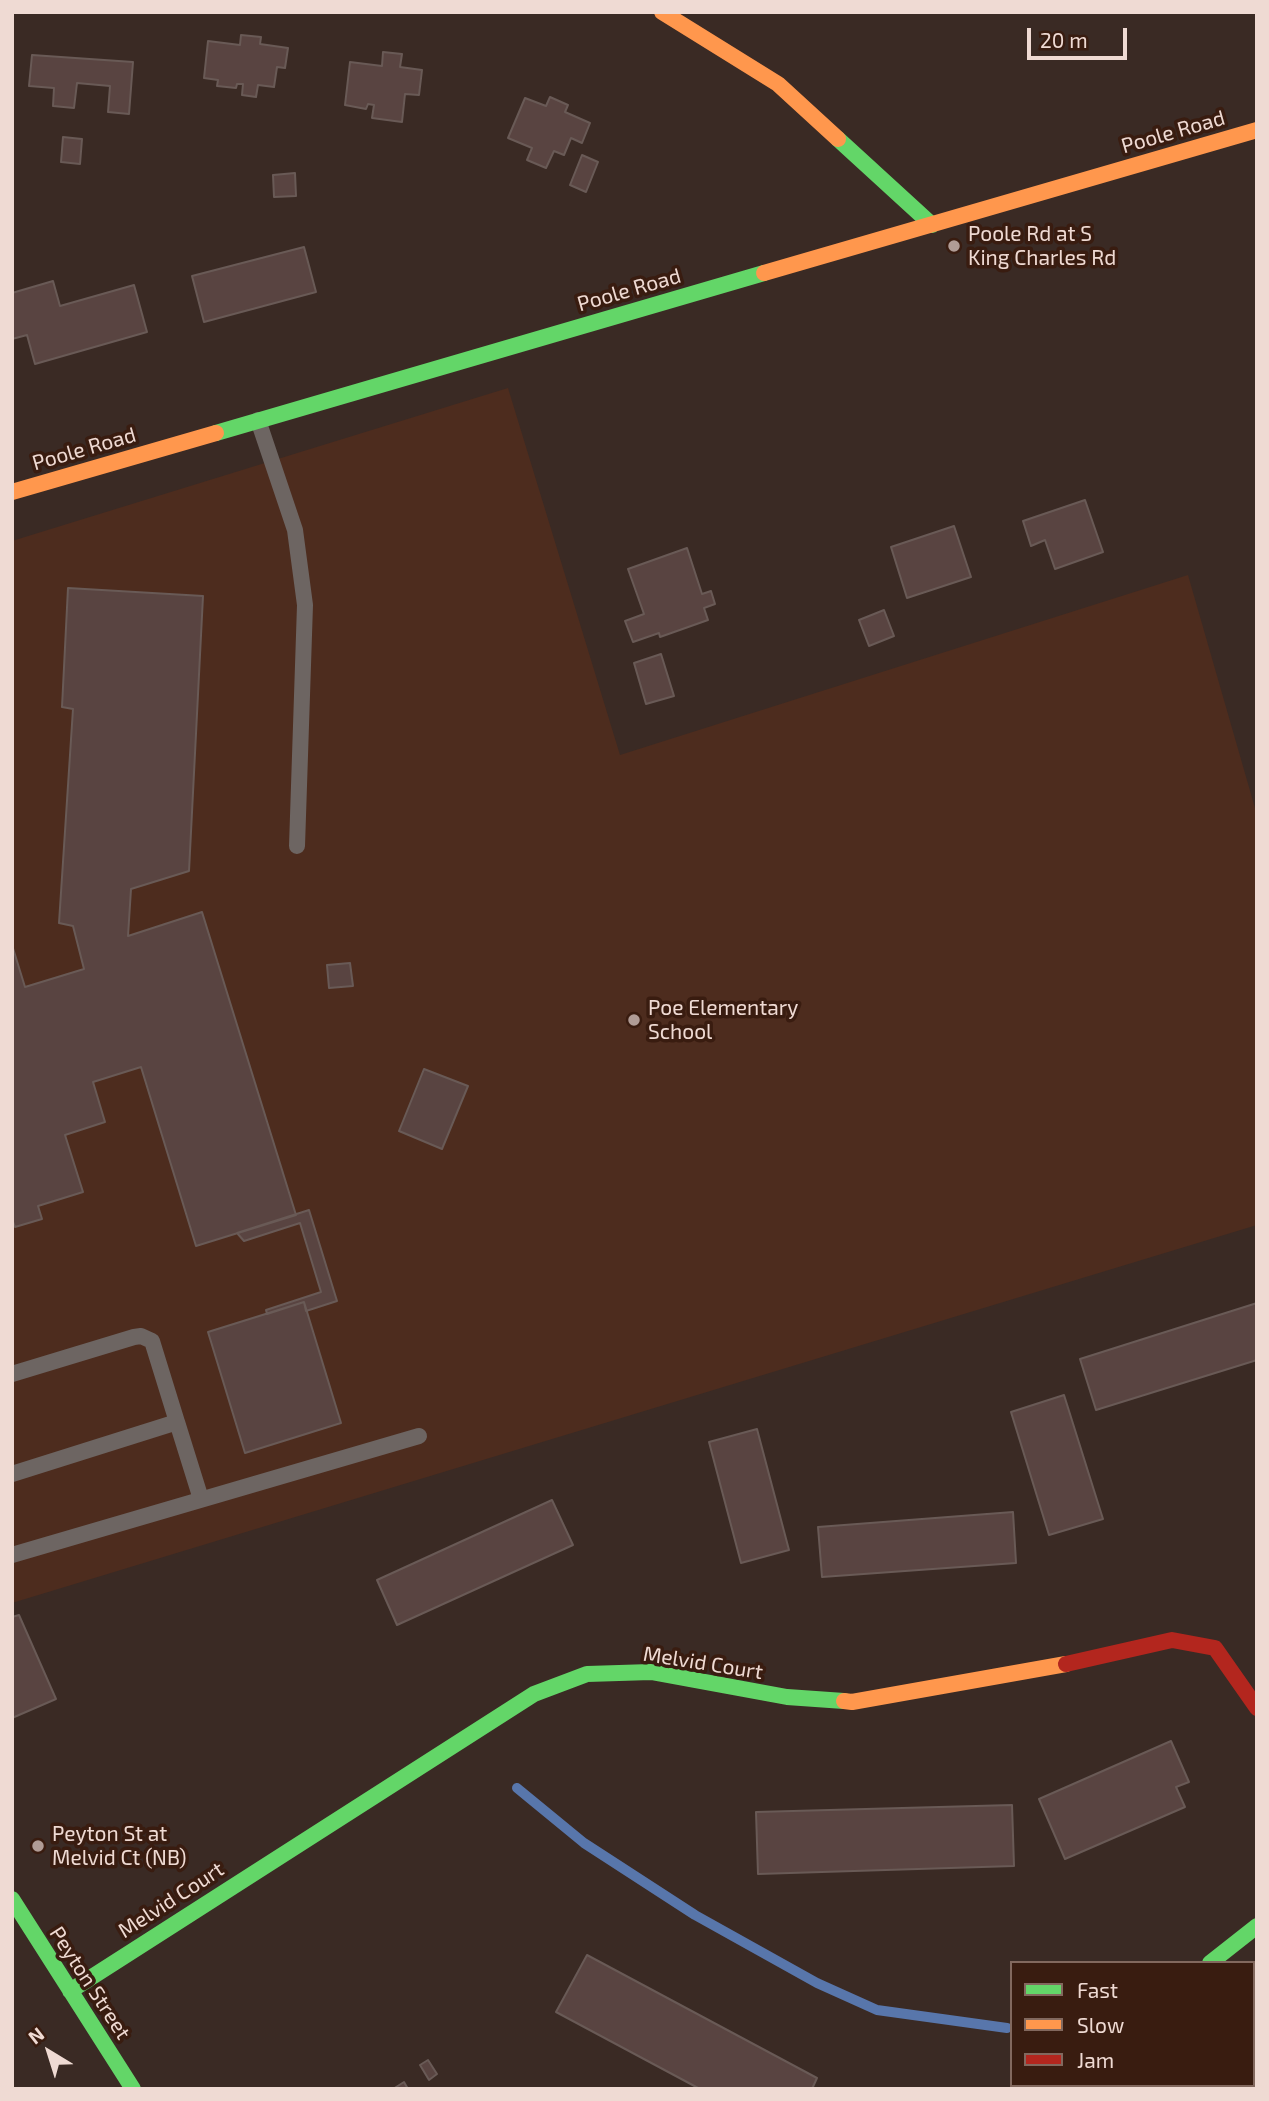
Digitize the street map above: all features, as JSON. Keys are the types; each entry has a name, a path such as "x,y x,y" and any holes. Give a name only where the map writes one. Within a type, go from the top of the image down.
{"street":[{"path":"662,12 778,85 932,225"},
{"name":"Poole Road","path":"12,492 1257,130"},
{"name":"Melvid Court","path":"70,1991 534,1694 587,1674 651,1672 787,1697 852,1702 1097,1658 1172,1640 1215,1648 1257,1708"},
{"name":"Peyton Street","path":"12,1899 133,2089"},
{"path":"1213,1961 1257,1926"}],"lane":[{"path":"258,420 295,530 305,605 297,846"},
{"path":"12,1374 134,1337 147,1337 152,1341 201,1499"},
{"path":"12,1475 177,1422"},
{"path":"12,1555 419,1436"}],"shaded area":[{"name":"Poe Elementary School","path":"508,388 620,755 1188,575 1257,815 1257,1225 12,1603 12,541"}],"building":[{"path":"241,35 261,37 260,44 288,48 285,68 277,67 274,87 258,85 256,97 242,95 243,84 237,84 236,88 217,86 218,80 204,78 208,41 240,45"},
{"path":"383,52 402,54 400,67 422,70 419,95 405,94 402,122 372,118 374,105 368,104 366,109 345,105 350,62 382,66"},
{"path":"32,55 133,62 129,114 108,112 110,86 77,83 74,108 53,106 54,88 29,86"},
{"path":"550,97 568,105 565,112 590,123 582,143 571,138 564,155 554,151 546,168 527,160 532,148 508,138 525,98 546,106"},
{"path":"63,137 82,139 80,164 61,162"},
{"path":"582,155 598,162 586,192 570,185"},
{"path":"295,173 296,196 274,197 273,175"},
{"path":"304,247 316,292 204,322 192,276"},
{"path":"53,281 60,306 134,285 147,332 35,364 27,335 12,339 12,293"},
{"path":"1085,500 1103,552 1055,569 1045,540 1031,546 1023,521"},
{"path":"954,526 971,577 907,598 891,547"},
{"path":"687,548 702,594 711,591 715,604 704,608 708,620 660,637 659,633 633,642 625,621 644,614 628,569"},
{"path":"68,588 203,596 189,871 131,889 128,936 202,912 296,1215 196,1246 141,1067 93,1082 105,1122 65,1135 83,1192 38,1206 42,1219 15,1227 12,1219 12,945 25,987 84,969 73,926 59,923 73,709 62,707"},
{"path":"884,610 894,636 869,646 859,620"},
{"path":"661,654 674,696 646,704 634,663"},
{"path":"350,963 353,986 329,988 327,965"},
{"path":"424,1069 468,1086 442,1149 399,1131"},
{"path":"309,1210 337,1301 306,1311 304,1302 267,1314 266,1310 321,1292 300,1223 244,1241 237,1233"},
{"path":"304,1302 341,1423 245,1453 208,1332"},
{"path":"1257,1303 1257,1360 1096,1410 1080,1359"},
{"path":"1064,1395 1103,1519 1049,1535 1011,1412"},
{"path":"757,1429 789,1550 741,1563 709,1442"},
{"path":"552,1500 573,1545 397,1625 377,1580"},
{"path":"1013,1512 1016,1563 822,1577 818,1527"},
{"path":"19,1615 56,1699 12,1718 12,1617"},
{"path":"1171,1741 1189,1782 1176,1787 1185,1807 1065,1859 1039,1799"},
{"path":"1012,1805 1014,1866 758,1874 756,1812"},
{"path":"587,1955 817,2078 812,2089 700,2089 556,2012"},
{"path":"428,2060 437,2074 429,2080 420,2065"},
{"path":"404,2082 408,2089 393,2089"}],"waterway":[{"path":"517,1788 584,1843 695,1915 817,1983 877,2010 1007,2028"}],"traffic: fast":[{"path":"838,139 932,225"},
{"path":"216,433 764,273"},
{"path":"70,1991 534,1694 587,1674 651,1672 787,1697 844,1701"},
{"path":"12,1899 133,2089"},
{"path":"1213,1961 1257,1926"}],"traffic: slow":[{"path":"662,12 778,84 838,139"},
{"path":"764,273 1257,130"},
{"path":"12,492 216,433"},
{"path":"844,1701 852,1702 1066,1664"}],"traffic: jam":[{"path":"1066,1664 1172,1640 1215,1648 1257,1708"}],"place":[{"name":"Poole Rd at S King Charles Rd","path":"954,246"},
{"name":"Poe Elementary School","path":"634,1020"},
{"name":"Peyton St at Melvid Ct (NB)","path":"38,1846"}]}
